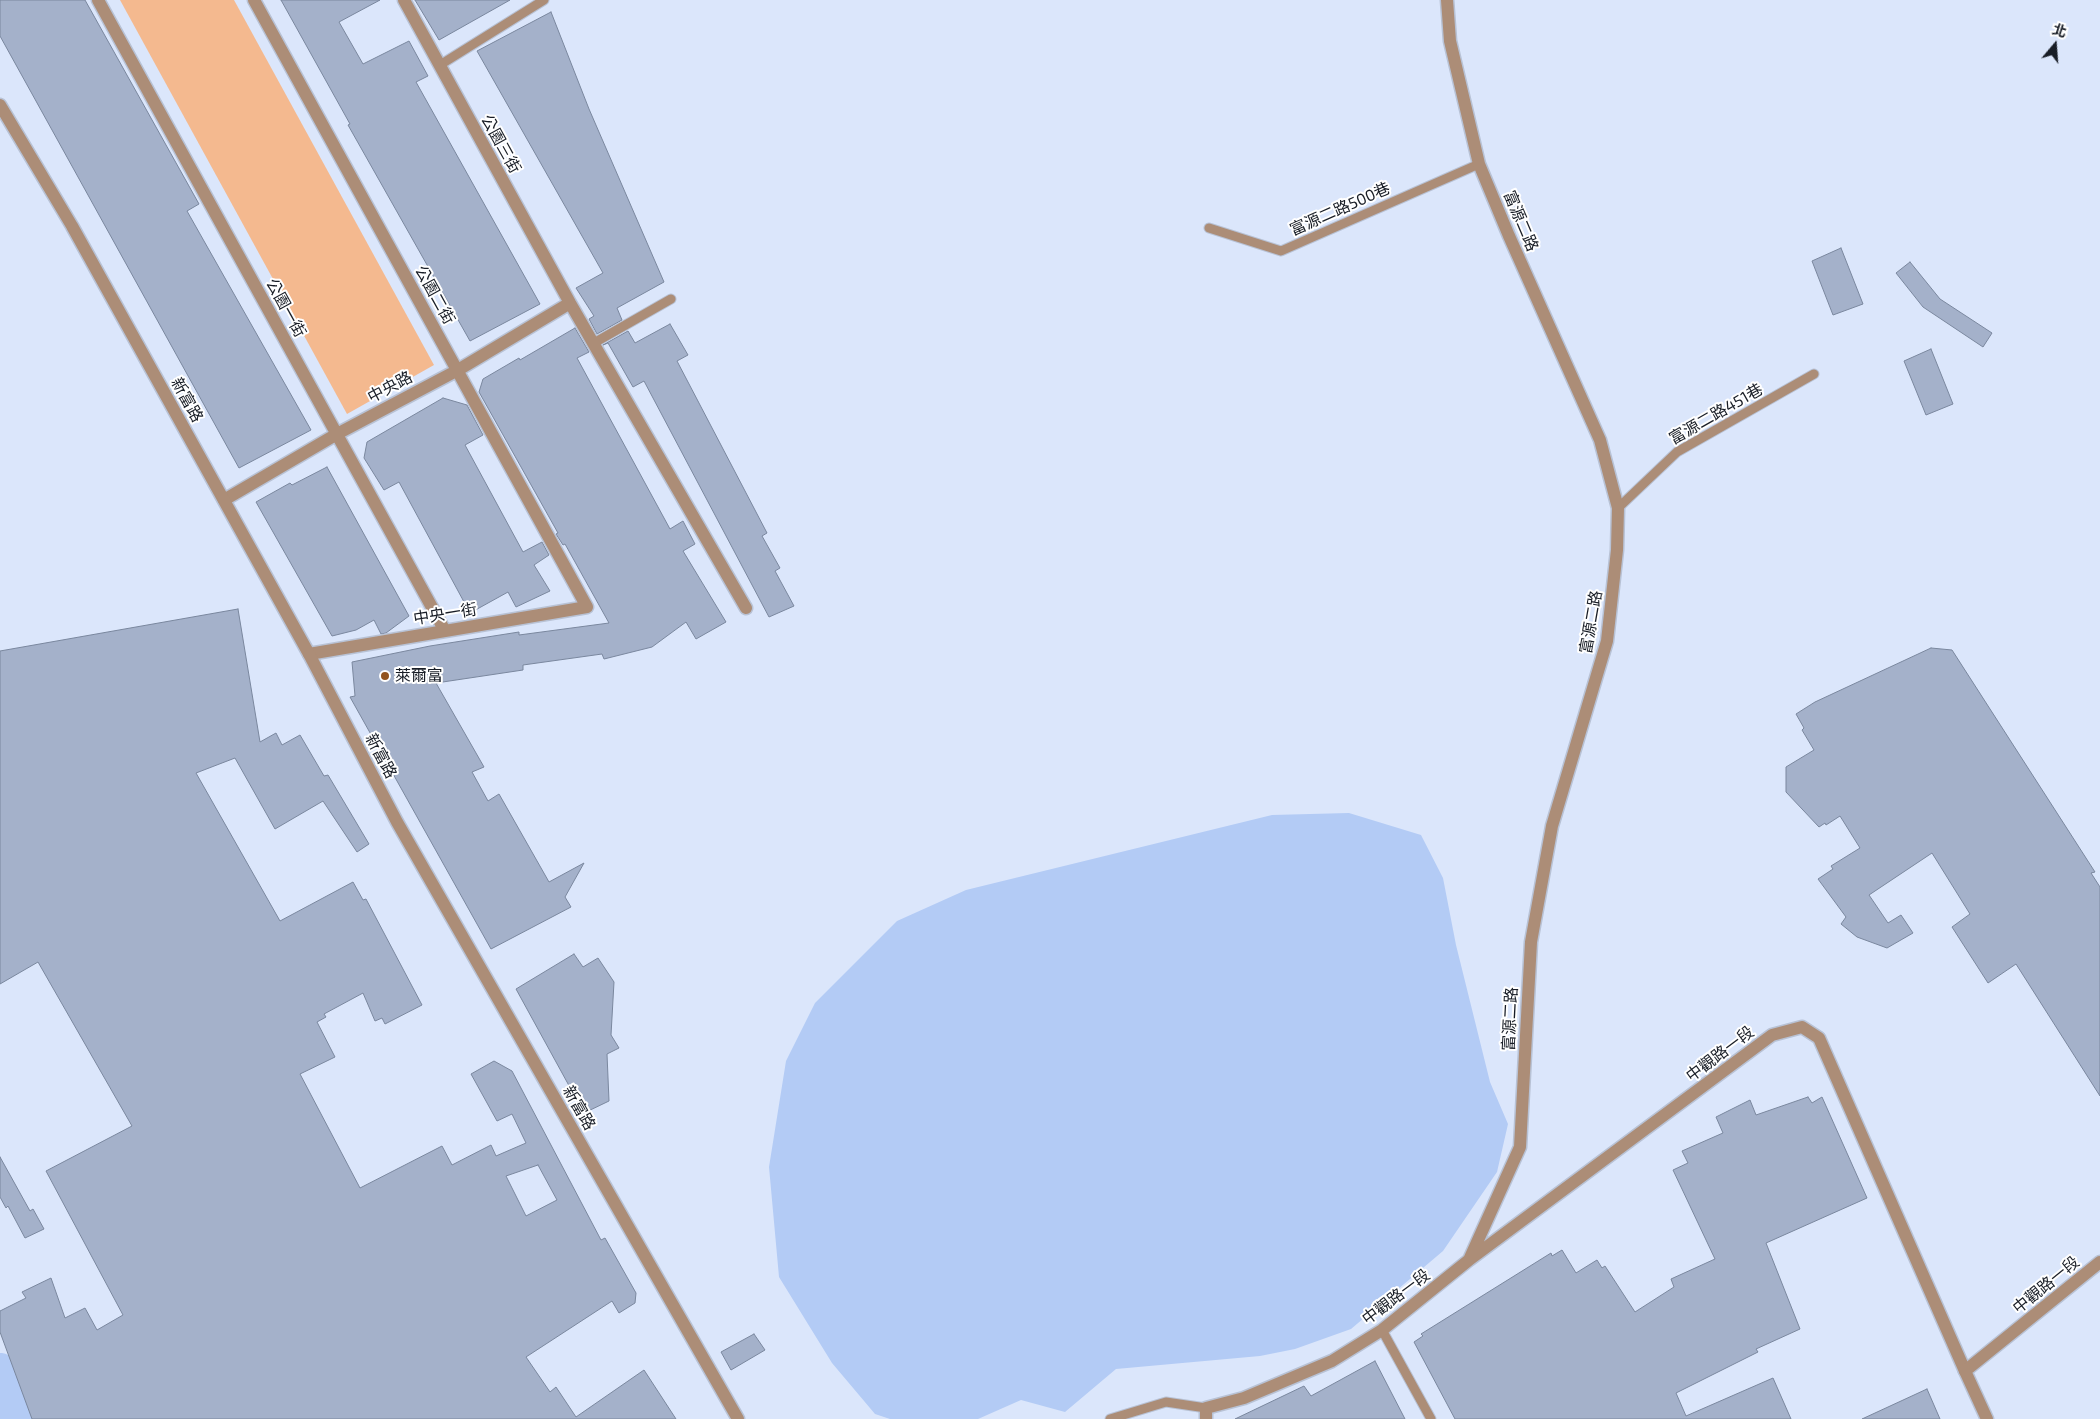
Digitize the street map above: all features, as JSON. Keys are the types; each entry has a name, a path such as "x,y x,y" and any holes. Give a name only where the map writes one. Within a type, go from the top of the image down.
{"street":[{"name":"公園一街","path":"98,0 445,631"},
{"name":"公園二街","path":"254,0 587,607"},
{"name":"公園三街","path":"404,0 570,303 746,608"},
{"name":"富源二路","path":"1447,0 1450,41 1479,164 1600,440 1618,508 1617,550 1607,641 1552,826 1531,942 1520,1147 1469,1260"},
{"name":"新富路","path":"0,105 72,226 224,500 309,654 397,822 738,1419"},
{"name":"中央路","path":"224,500 337,434 458,370 570,303"},
{"name":"中央一街","path":"309,654 587,607"},
{"name":"中觀路一段","path":"1206,1413 1332,1361 1382,1330 1469,1260 1772,1035 1802,1027 1819,1038 1966,1371 2100,1262"},
{"path":"1966,1371 1987,1419"}],"lane":[{"path":"440,65 544,0"},
{"name":"富源二路500巷","path":"1209,228 1281,251 1479,164"},
{"path":"594,343 671,299"},
{"name":"富源二路451巷","path":"1618,508 1677,452 1814,374"},
{"path":"1382,1330 1431,1419"},
{"path":"1110,1419 1166,1402 1206,1413"}],"shaded area":[{"path":"120,0 234,0 434,365 347,414"}],"water":[{"path":"1349,813 1421,835 1443,878 1456,945 1490,1082 1508,1124 1497,1172 1443,1251 1351,1329 1295,1349 1260,1356 1116,1369 1065,1412 1021,1400 978,1419 890,1419 875,1414 832,1363 779,1277 769,1167 786,1061 815,1003 897,921 966,890 1272,815"}],"building":[{"path":"0,0 85,0 199,204 187,211 311,430 239,468 0,36"},
{"path":"281,0 380,0 339,22 363,64 409,41 428,76 416,82 540,304 470,341 348,125 350,124"},
{"path":"415,0 510,0 439,40"},
{"path":"551,12 589,109 664,282 617,308 622,320 597,334 589,319 594,316 576,288 603,273 477,51"},
{"path":"1841,248 1863,304 1833,315 1812,261"},
{"path":"1910,262 1940,299 1992,333 1983,347 1923,307 1896,273"},
{"path":"670,324 688,355 677,361 767,533 762,536 780,568 775,571 794,606 769,617 644,381 633,387 608,343 603,345 628,331 635,343"},
{"path":"575,328 589,352 577,358 670,529 683,521 695,544 683,551 726,622 696,639 686,622 652,647 604,659 602,654 523,665 523,670 436,683 484,767 472,772 488,801 499,794 549,882 584,863 565,897 571,907 491,949 350,697 355,696 352,662 430,646 519,632 519,635 609,623 565,544 563,545 556,534 558,533 479,392 483,379"},
{"path":"1931,349 1953,404 1926,415 1904,361"},
{"path":"443,398 467,405 483,435 465,445 523,552 542,542 549,555 534,565 550,591 516,607 508,592 470,613 399,482 384,490 364,458 367,442"},
{"path":"327,467 409,616 386,633 381,634 374,620 356,630 332,636 256,502 290,483 292,485"},
{"path":"238,609 260,742 276,733 282,745 300,735 324,776 328,775 369,844 357,852 323,801 275,829 235,758 196,773 280,921 353,882 363,900 366,899 422,1005 385,1024 382,1018 375,1021 363,993 324,1014 326,1017 317,1022 335,1057 300,1074 360,1188 442,1146 452,1165 491,1145 496,1156 526,1143 512,1114 497,1121 471,1074 494,1061 512,1071 601,1240 605,1238 636,1293 635,1303 619,1313 612,1301 526,1357 550,1392 556,1387 576,1417 644,1370 676,1419 32,1419 0,1332 0,1311 26,1298 22,1292 51,1278 65,1318 85,1308 97,1330 123,1315 46,1171 132,1126 38,962 0,984 0,651","holes":["538,1165 557,1200 526,1216 506,1176"]},
{"path":"1931,648 1952,650 2095,872 2091,873 2100,887 2100,1096 2016,964 1988,983 1952,927 1970,914 1932,853 1869,895 1888,923 1901,915 1913,933 1887,948 1857,937 1841,924 1846,917 1818,879 1833,869 1831,866 1860,848 1840,816 1819,827 1786,792 1786,767 1814,750 1802,730 1804,728 1796,714 1815,702"},
{"path":"574,954 583,967 598,958 614,982 611,1035 619,1048 607,1054 609,1101 584,1113 516,989"},
{"path":"1808,1097 1812,1103 1822,1097 1867,1198 1766,1243 1800,1329 1756,1349 1758,1352 1676,1393 1686,1416 1773,1378 1791,1419 1455,1419 1414,1342 1423,1336 1421,1334 1551,1253 1552,1256 1562,1250 1576,1273 1597,1260 1602,1268 1605,1266 1635,1312 1674,1287 1671,1279 1715,1259 1673,1170 1688,1163 1682,1151 1723,1133 1716,1117 1750,1100 1756,1115"},
{"path":"0,1157 30,1211 33,1209 44,1229 25,1238 8,1206 6,1208 0,1197"},
{"path":"754,1334 765,1350 731,1370 721,1352"},
{"path":"1375,1361 1405,1419 1235,1419 1304,1386 1311,1396"},
{"path":"1927,1389 1940,1419 1862,1419"}],"waterway":[{"path":"0,1371 14,1419"}],"place":[{"name":"萊爾富","path":"385,676"}]}
